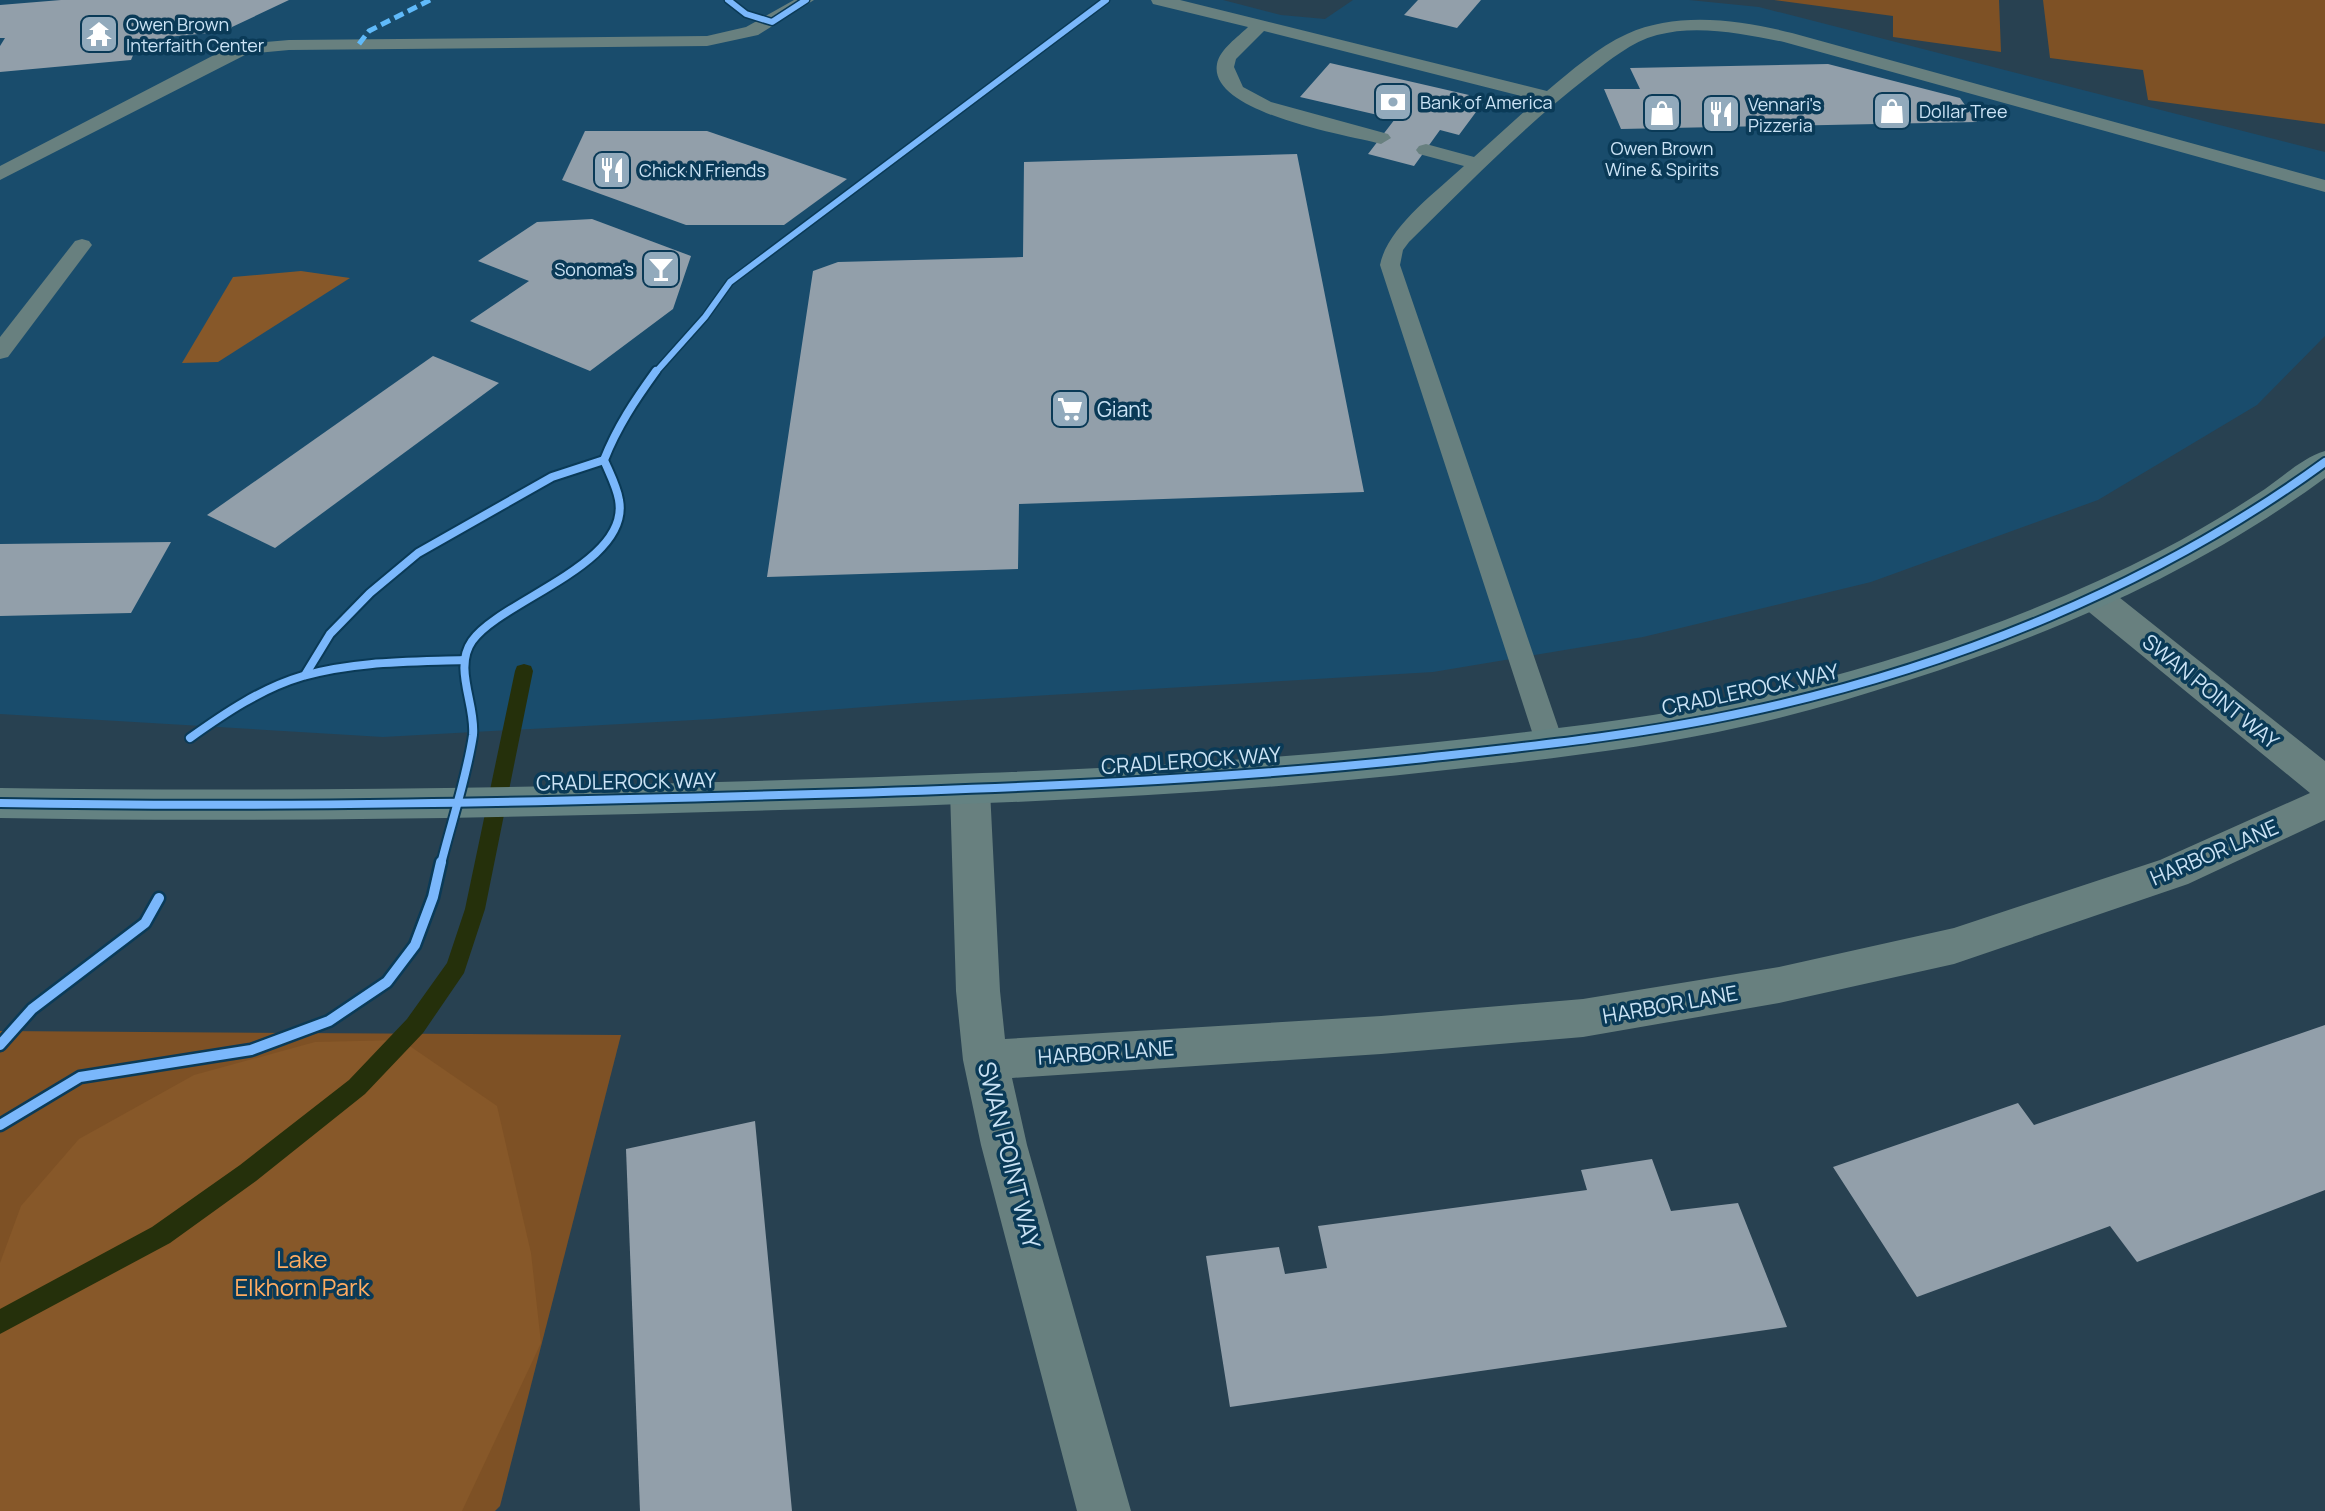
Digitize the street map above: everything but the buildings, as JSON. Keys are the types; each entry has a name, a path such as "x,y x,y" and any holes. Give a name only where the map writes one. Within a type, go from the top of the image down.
{"street":[{"name":"CRADLEROCK WAY","path":"0,803 133,806 419,804 970,790 1211,779 1402,762 1550,744 1727,716 1840,689 1949,654 2097,599 2227,530 2325,463"},
{"name":"SWAN POINT WAY","path":"2097,599 2325,783"},
{"name":"SWAN POINT WAY","path":"970,790 978,991 985,1060 1004,1146 1104,1511"},
{"name":"HARBOR LANE","path":"985,1060 1381,1035 1583,1018 1779,985 1954,946 2174,872 2325,803"}],"lane":[{"path":"0,174 244,49 289,45 707,41 752,31 806,0"},
{"path":"1159,0 1258,27 1549,97"},
{"path":"1258,27 1228,57 1225,67 1235,89 1246,98 1265,106 1381,138"},
{"path":"1550,744 1390,265 1393,250 1401,238 1549,97 1635,37 1686,27 1744,29 1786,37 2325,186"},
{"path":"1426,150 1478,164"},
{"path":"0,352 9,330 82,246"}],"shaded area":[{"path":"0,0 1223,0 1281,15 1325,19 1353,0 1689,0 1759,7 2325,152 2325,336 2257,405 2098,500 1871,582 1643,637 1433,672 917,703 712,719 383,737 0,714"}],"green space":[{"path":"1774,0 1999,0 2001,52 1893,37 1893,16"},
{"path":"2043,0 2325,0 2325,124 2148,100 2143,70 2050,58"},
{"path":"301,271 350,278 218,362 182,363 233,277"},
{"name":"Lake Elkhorn Park","path":"0,1031 621,1035 500,1506 495,1511 0,1511"},
{"name":"Lake Elkhorn Park","path":"401,1040 497,1106 531,1253 541,1343 462,1511 0,1511 0,1263 21,1206 79,1139 194,1075 315,1042"}],"waterway":[{"path":"0,1322 161,1235 248,1173 357,1087 415,1026 456,967 475,909 524,671"}],"marked path":[{"path":"359,44 369,31 430,0"}],"cycle path":[{"path":"728,0 746,14 772,22 806,0"},
{"path":"0,1125 80,1077 251,1050 329,1021 387,982 415,945 433,897 473,733 464,660 472,641 493,623 564,578 597,552 616,525 620,501 604,460 613,436 630,406 668,355 705,317 730,282 1106,0"},
{"path":"305,675 330,634 370,593 418,553 552,477 604,460"},
{"path":"0,803 390,804 1035,787 1291,771 1625,733 1722,717 1792,701 1907,667 2018,629 2178,557 2278,496 2325,462"},
{"path":"190,738 258,695 303,676 342,667 464,660"},
{"path":"0,1045 32,1009 145,923 159,898"}],"place":[{"name":"Owen Brown Interfaith Center","path":"99,34"},
{"name":"Bank of America","path":"1393,102"},
{"name":"Dollar Tree","path":"1892,111"},
{"name":"Owen Brown Wine & Spirits","path":"1662,113"},
{"name":"Vennari's Pizzeria","path":"1721,114"},
{"name":"Chick N Friends","path":"612,170"},
{"name":"Sonoma's","path":"661,269"},
{"name":"Giant","path":"1070,409"}]}
